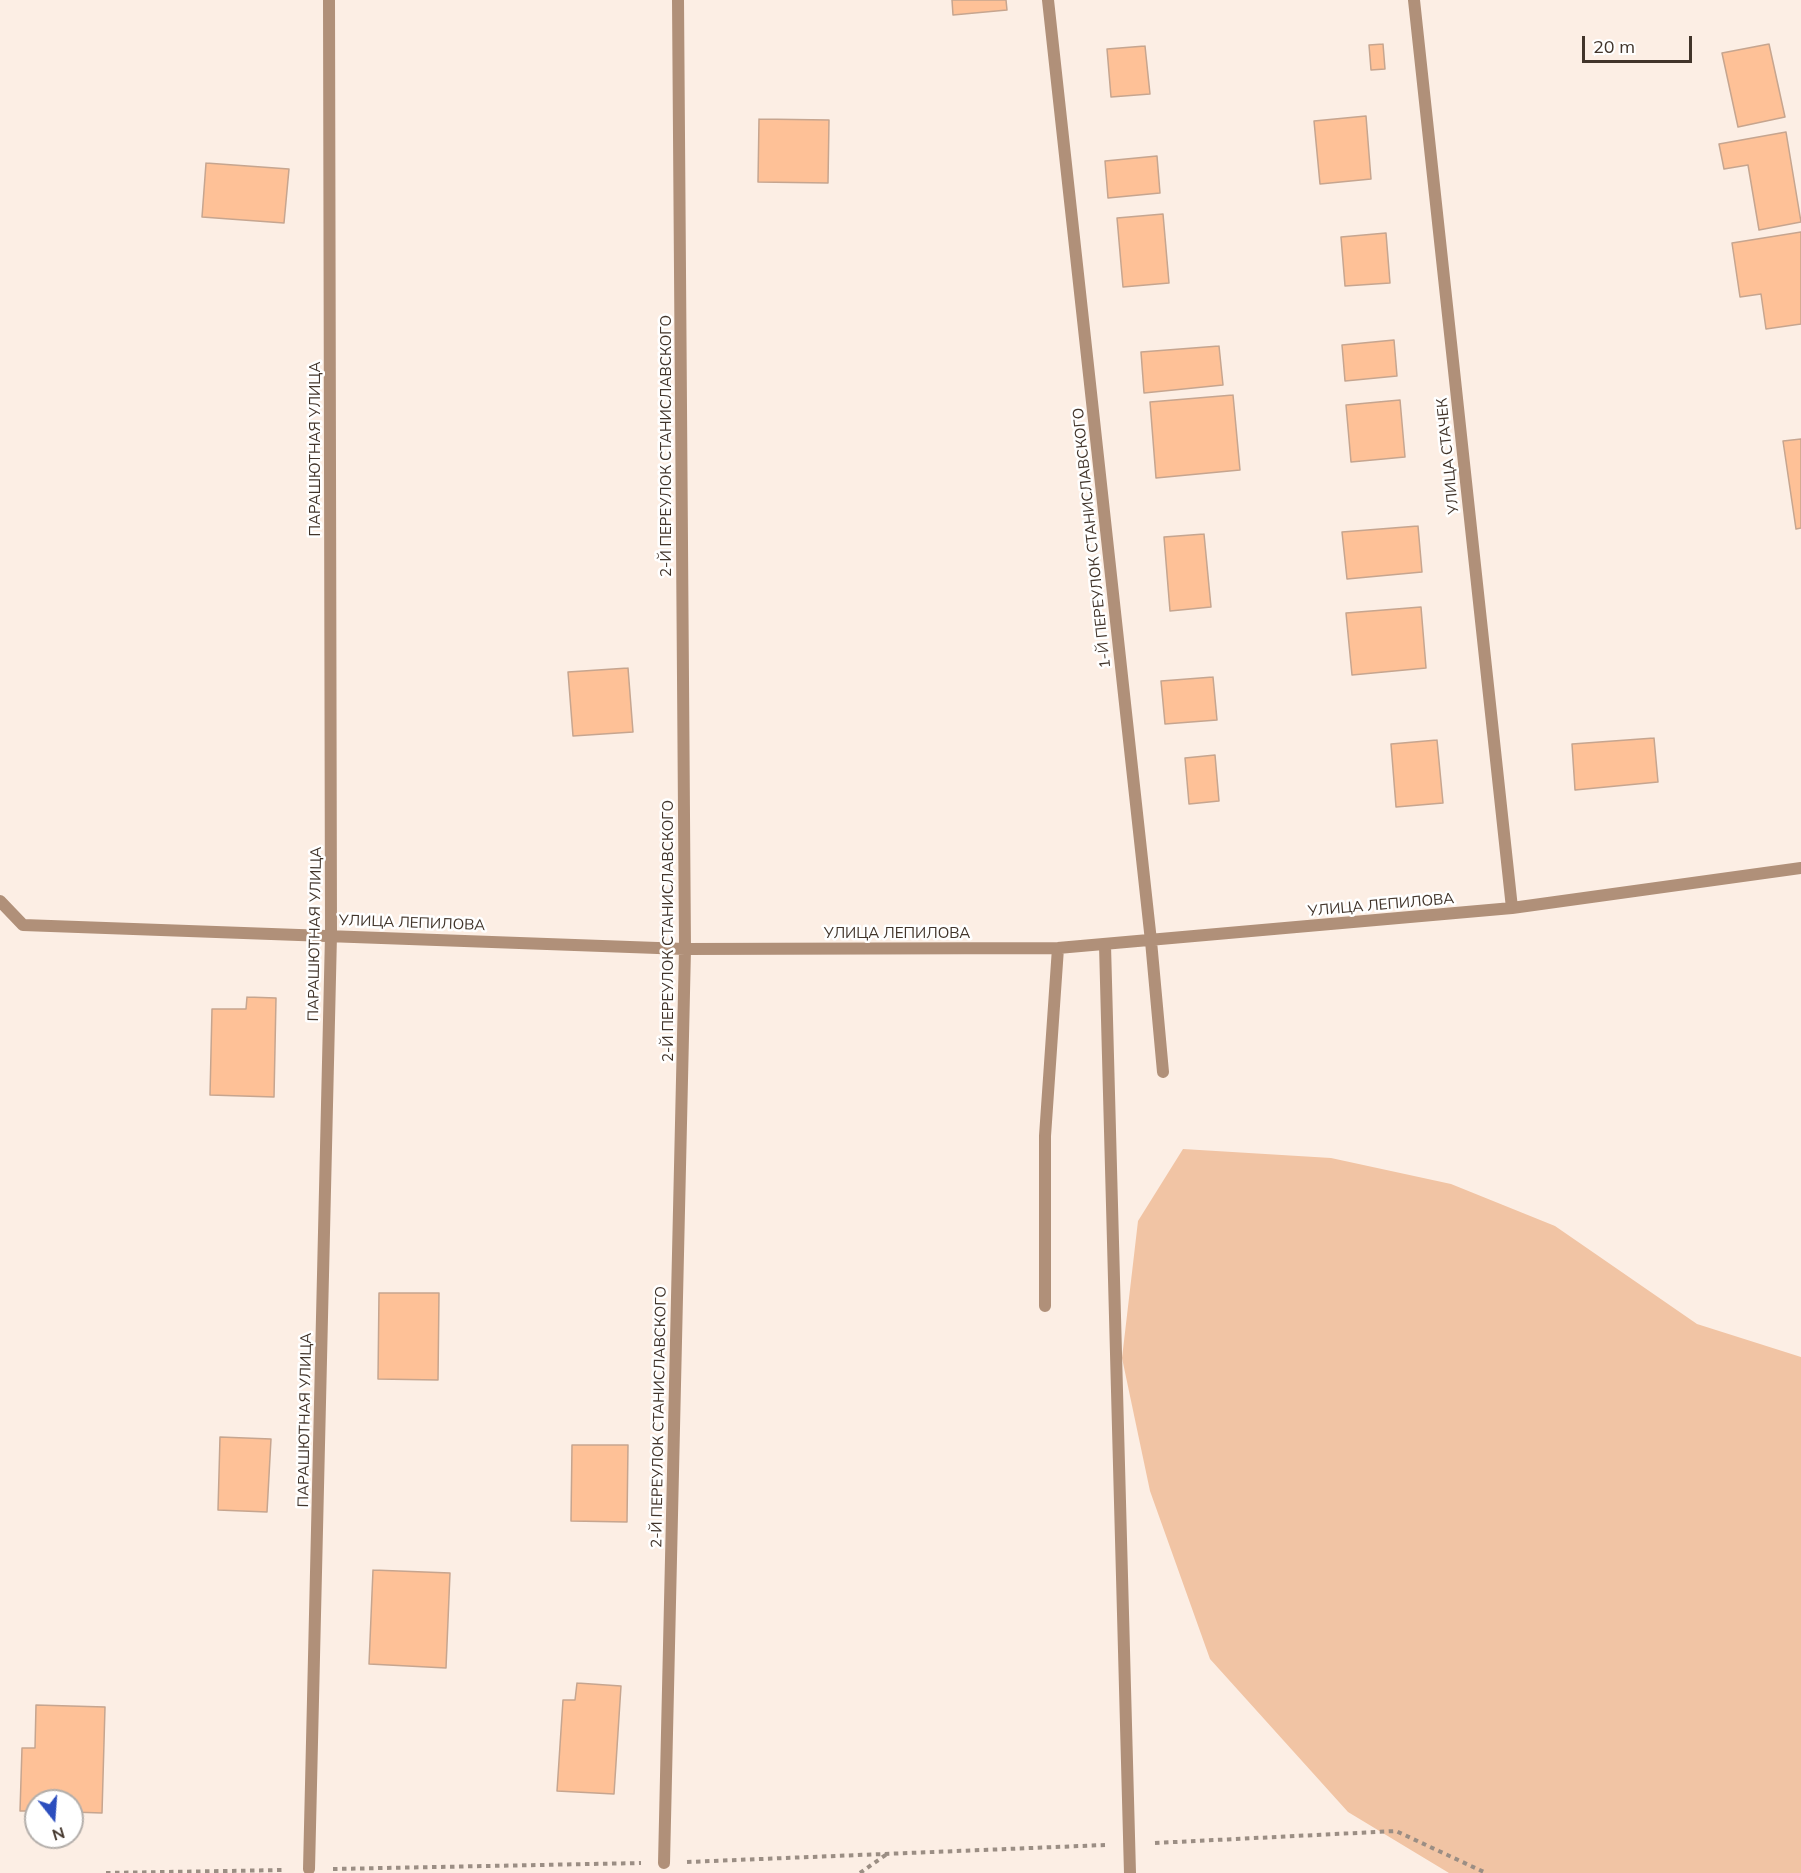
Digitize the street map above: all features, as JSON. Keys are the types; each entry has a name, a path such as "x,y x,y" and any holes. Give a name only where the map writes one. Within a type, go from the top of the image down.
{"street":[{"name":"ПАРАШЮТНАЯ УЛИЦА","path":"309,1869 331,935 329,0"},
{"name":"2-Й ПЕРЕУЛОК СТАНИСЛАВСКОГО","path":"664,1863 685,949 678,0"},
{"name":"1-Й ПЕРЕУЛОК СТАНИСЛАВСКОГО","path":"1048,0 1151,941 1163,1072"},
{"name":"УЛИЦА СТАЧЕК","path":"1414,0 1512,908"},
{"name":"УЛИЦА ЛЕПИЛОВА","path":"0,901 22,925 685,949 1058,948 1512,908 1801,868"},
{"path":"1105,945 1130,1873"},
{"path":"1046,1306 1045,1136 1058,948"}],"path":[{"path":"106,1873 664,1863 1396,1831 1486,1873"},
{"path":"860,1873 887,1854"}],"shaded area":[{"path":"1183,1149 1331,1158 1451,1184 1555,1226 1697,1324 1801,1357 1801,1873 1449,1873 1348,1812 1210,1659 1150,1491 1122,1358 1138,1221"}],"building":[{"path":"952,0 1006,0 1007,10 953,15"},
{"path":"1383,44 1385,69 1371,70 1369,45"},
{"path":"1769,44 1785,117 1738,127 1722,53"},
{"path":"1145,46 1150,94 1111,97 1107,49"},
{"path":"1366,116 1371,179 1320,184 1314,121"},
{"path":"759,119 829,120 828,183 758,182"},
{"path":"1786,132 1801,222 1759,230 1748,165 1724,169 1719,144"},
{"path":"1157,156 1160,193 1108,198 1105,161"},
{"path":"206,163 289,169 284,223 202,217"},
{"path":"1163,214 1169,283 1123,287 1117,218"},
{"path":"1801,232 1801,324 1766,329 1761,294 1740,297 1732,243"},
{"path":"1386,233 1390,283 1345,286 1341,237"},
{"path":"1394,340 1397,376 1345,381 1342,345"},
{"path":"1219,346 1223,385 1144,393 1141,352"},
{"path":"1233,395 1240,470 1156,478 1150,402"},
{"path":"1400,400 1405,457 1351,462 1346,405"},
{"path":"1801,439 1801,528 1796,529 1783,441"},
{"path":"1418,526 1422,572 1347,579 1342,532"},
{"path":"1204,534 1211,607 1170,611 1164,537"},
{"path":"1421,607 1426,668 1352,675 1346,613"},
{"path":"628,668 633,732 573,736 568,672"},
{"path":"1213,677 1217,720 1165,724 1161,681"},
{"path":"1654,738 1658,782 1575,790 1572,744"},
{"path":"1437,740 1443,803 1396,807 1391,744"},
{"path":"1215,755 1219,801 1189,804 1185,758"},
{"path":"247,997 276,998 274,1097 210,1095 212,1009 246,1009"},
{"path":"379,1293 439,1293 438,1380 378,1379"},
{"path":"220,1437 271,1439 267,1512 218,1510"},
{"path":"572,1445 628,1445 627,1522 571,1521"},
{"path":"373,1570 450,1573 446,1668 369,1664"},
{"path":"577,1683 621,1686 614,1794 557,1791 563,1700 575,1700"},
{"path":"36,1705 105,1707 102,1813 84,1812 84,1789 24,1789 24,1811 20,1811 22,1748 35,1748"}]}
